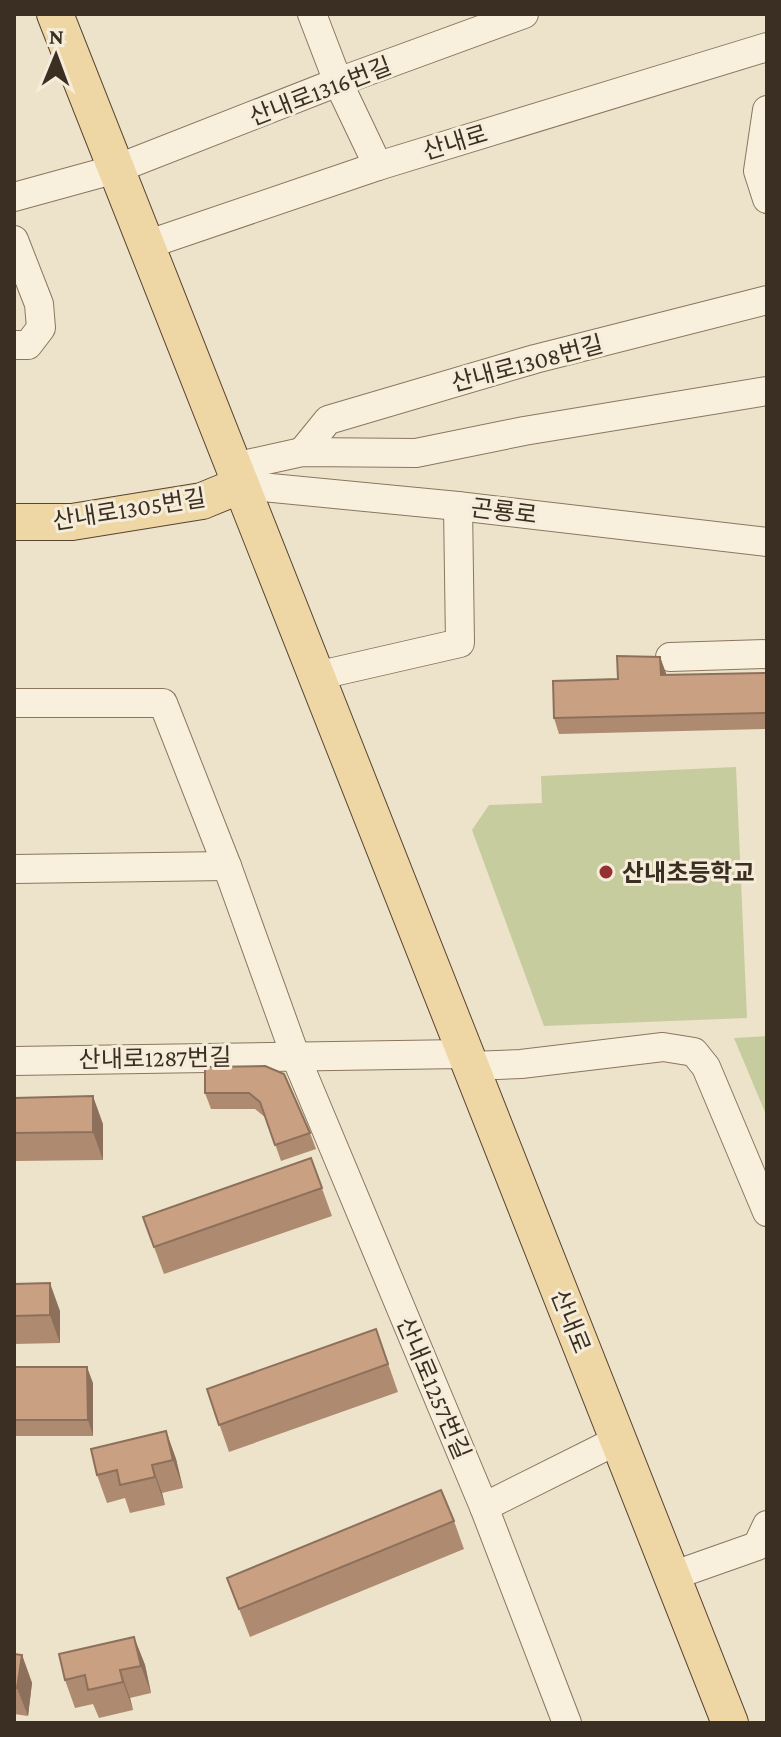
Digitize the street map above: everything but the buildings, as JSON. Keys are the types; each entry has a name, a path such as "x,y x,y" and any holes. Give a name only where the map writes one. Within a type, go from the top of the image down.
{"main road":[{"name":"산내로","path":"55,14 730,1723"},
{"name":"산내로1305번길","path":"14,522 72,522 202,501 238,476"}],"street":[{"path":"312,14 338,82 378,166"},
{"name":"산내로1316번길","path":"14,197 116,169 338,82 524,14"},
{"name":"산내로","path":"146,245 378,166 767,47"},
{"path":"767,110 758,171 767,199"},
{"path":"14,240 39,304 41,328 28,345 14,345"},
{"name":"산내로1308번길","path":"302,452 328,420 535,359 767,300"},
{"path":"238,476 302,452 416,453 524,431 767,391"},
{"name":"곤룡로","path":"238,476 458,506 767,542"},
{"path":"316,676 460,643 458,506"},
{"path":"670,657 767,654"},
{"path":"14,703 163,703 227,866 295,1055"},
{"path":"14,869 227,866"},
{"path":"470,1066 521,1064 663,1047 694,1052 706,1067 767,1212"},
{"name":"산내로1287번길","path":"14,1061 462,1054 470,1066"},
{"name":"산내로1257번길","path":"295,1055 484,1507 567,1723"},
{"path":"484,1507 618,1440"},
{"path":"672,1576 757,1546 767,1525"}],"green space":[{"path":"736,767 747,1018 544,1026 472,830 489,805 542,803 541,776"},
{"path":"767,1036 767,1117 734,1038"}],"place":[{"name":"산내초등학교","path":"606,872"}]}
